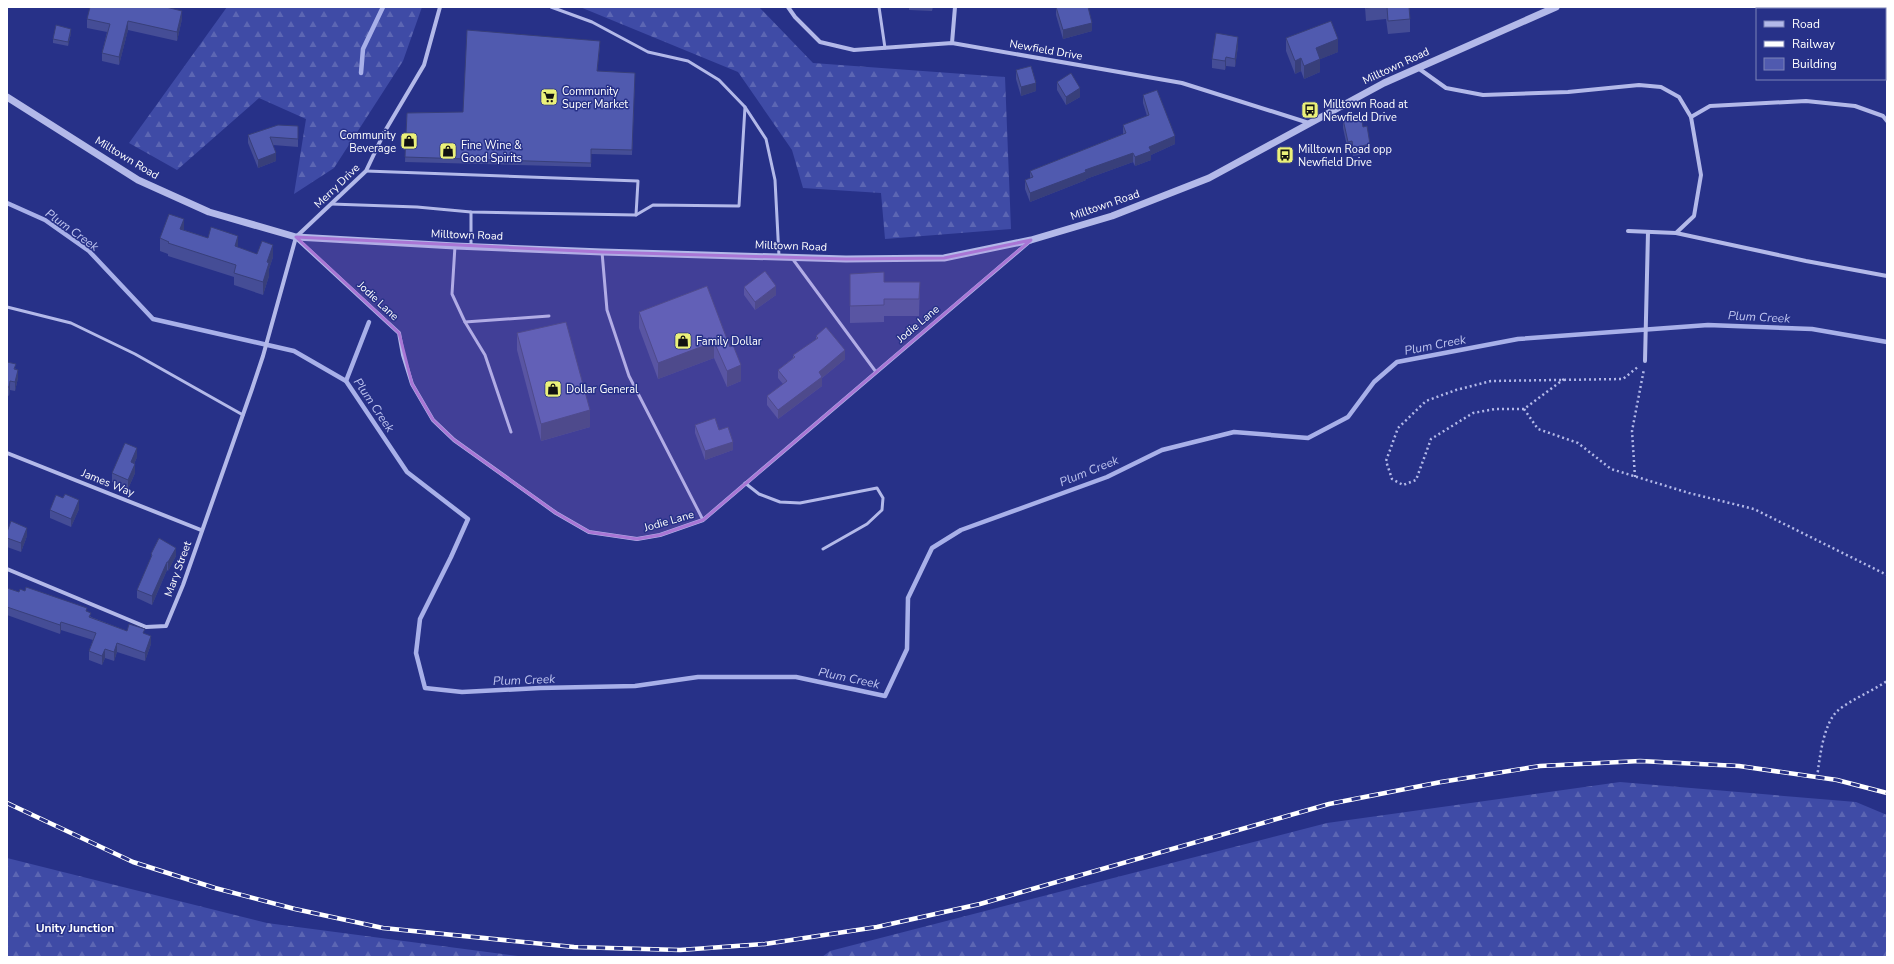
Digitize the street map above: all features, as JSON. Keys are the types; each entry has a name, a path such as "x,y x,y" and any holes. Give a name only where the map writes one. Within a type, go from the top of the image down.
{"street":[{"name":"Merry Drive","path":"296,237 366,171 385,132 424,65 440,7"},
{"name":"Newfield Drive","path":"788,7 795,18 820,42 854,50 952,43 1182,83 1311,124"},
{"path":"952,43 955,7"},
{"name":"Milltown Road","path":"7,97 138,180 210,212 296,237 471,247 602,252 780,257 944,258 1031,240 1112,216 1209,178 1311,124 1384,83 1556,7"},
{"path":"1417,68 1446,88 1483,95 1568,92 1639,85 1661,87 1679,97 1691,117 1702,175 1694,216 1676,233"},
{"path":"1691,117 1710,106 1806,101 1855,106 1883,116 1887,121"},
{"path":"1628,231 1676,233 1806,261 1887,276"},
{"path":"1645,361 1648,232"},
{"name":"Mary Street","path":"7,569 146,627 166,626 183,585 263,356 296,237"},
{"name":"Jodie Lane","path":"296,237 399,333 403,355 412,384 433,420 454,440 556,513 588,532 637,539 660,535 703,520 1031,240"},
{"name":"James Way","path":"7,453 201,530"}],"lane":[{"path":"551,7 592,22 648,52 688,61 719,80 745,107 766,139 773,173 780,257"},
{"path":"879,7 885,48"},
{"path":"331,204 417,207 471,212 636,215 653,205 739,206 745,107"},
{"path":"366,171 638,181 636,215"},
{"path":"471,212 471,247"},
{"path":"455,246 452,294 465,322 485,355 511,432"},
{"path":"602,252 607,310 630,376 703,520"},
{"path":"791,257 876,372"},
{"path":"7,307 71,323 135,354 243,415"},
{"path":"465,322 550,316"},
{"path":"745,483 759,494 780,502 800,503 877,488 883,498 882,510 867,524 823,549"}],"path":[{"path":"1564,379 1524,409 1495,409 1473,413 1431,439 1416,480 1403,485 1392,479 1386,461 1398,428 1426,401 1456,390 1491,381 1564,379 1623,379 1645,361"},
{"path":"1635,477 1632,431 1645,361"},
{"path":"1524,409 1538,429 1578,443 1611,469 1635,477 1754,509 1887,576"},
{"path":"1817,778 1822,748 1829,723 1840,709 1887,681"}],"highlighted area":[{"path":"296,237 602,252 846,259 944,258 1031,240 703,520 660,535 637,539 589,532 556,513 454,440 433,420 412,384 399,333"}],"green space":[{"path":"227,7 422,7 403,61 334,168 294,194 306,119 259,98 177,170 129,143"},
{"path":"580,7 759,7 813,63 1005,77 1011,229 885,239 881,193 803,188 792,150 738,72"},
{"path":"1620,782 1856,802 1887,815 1887,957 822,957 830,951 1327,823"},
{"path":"7,858 267,923 526,957 7,957"}],"building":[{"path":"90,7 166,7 182,11 177,32 128,21 119,57 102,53 110,24 87,19"},
{"path":"1056,7 1088,7 1092,23 1063,30"},
{"path":"1387,7 1409,7 1410,19 1388,21"},
{"path":"1331,21 1338,39 1316,48 1320,59 1304,66 1301,58 1295,61 1286,38"},
{"path":"56,25 71,29 68,42 53,39"},
{"name":"Community Super Market","path":"467,30 600,41 597,71 635,73 632,150 591,149 591,163 405,157 407,113 463,112"},
{"path":"1216,33 1238,37 1235,59 1226,57 1225,61 1212,59"},
{"path":"1031,66 1036,83 1021,87 1016,70"},
{"path":"1071,73 1080,88 1066,97 1057,82"},
{"path":"1157,90 1175,136 1149,147 1151,151 1135,157 1133,153 1085,170 1086,172 1030,193 1025,180 1033,177 1030,171 1126,133 1123,125 1149,115 1143,95"},
{"path":"1361,115 1363,127 1367,126 1370,144 1353,148 1352,141 1348,142 1343,119"},
{"path":"278,125 298,126 298,139 270,137 276,153 258,160 248,135"},
{"path":"169,214 184,219 180,229 208,238 211,227 238,236 235,246 257,254 262,241 273,245 267,262 269,263 263,282 234,273 236,265 168,243 169,242 160,238"},
{"path":"765,271 776,286 755,302 744,287"},
{"path":"884,272 884,282 920,282 919,299 884,299 884,305 850,306 850,274"},
{"name":"Family Dollar","path":"707,286 730,347 733,345 741,365 727,371 714,342 658,363 639,312"},
{"name":"Dollar General","path":"566,322 590,410 541,424 517,333"},
{"path":"826,327 845,350 819,372 822,377 778,410 767,396 787,381 778,370 795,357 793,355 818,338 816,336"},
{"path":"7,362 16,364 14,369 18,370 15,382 10,381 9,387 7,387"},
{"path":"715,418 719,430 728,427 733,442 705,451 695,425"},
{"path":"125,443 137,448 131,462 135,464 128,480 112,473"},
{"path":"65,494 79,500 71,519 50,510 56,495 63,498"},
{"path":"11,521 27,528 21,543 7,538 7,532"},
{"path":"159,538 176,548 167,562 152,596 137,590"},
{"path":"26,587 87,608 86,611 91,613 89,617 127,631 129,624 145,629 143,633 151,636 145,653 117,643 114,652 105,649 102,656 89,651 96,633 61,622 60,625 7,607 7,588 19,592 20,589 25,591"}],"waterway":[{"path":"361,73 363,49 383,7"},
{"name":"Plum Creek","path":"7,203 45,220 89,251 153,319 294,351 346,381 407,472 468,519 420,619 416,653 425,688 462,692 540,688 635,686 698,677 796,677 885,696 907,649 908,598 932,548 961,530 1107,477 1162,450 1234,432 1308,438 1348,417 1374,382 1397,362 1518,339 1708,325 1812,329 1887,342"},
{"path":"346,381 369,322"}],"railway":[{"path":"7,803 133,862 215,888 295,909 383,928 574,947 680,950 765,944 877,927 980,904 1329,804 1441,782 1540,766 1640,761 1739,766 1837,780 1887,793"}],"place":[{"name":"Community Super Market","path":"549,97"},
{"name":"Milltown Road at Newfield Drive","path":"1310,110"},
{"name":"Community Beverage","path":"409,141"},
{"name":"Fine Wine & Good Spirits","path":"448,151"},
{"name":"Milltown Road opp Newfield Drive","path":"1285,155"},
{"name":"Family Dollar","path":"683,341"},
{"name":"Dollar General","path":"553,389"}],"district":[{"name":"Unity Junction","path":"75,928"}]}
